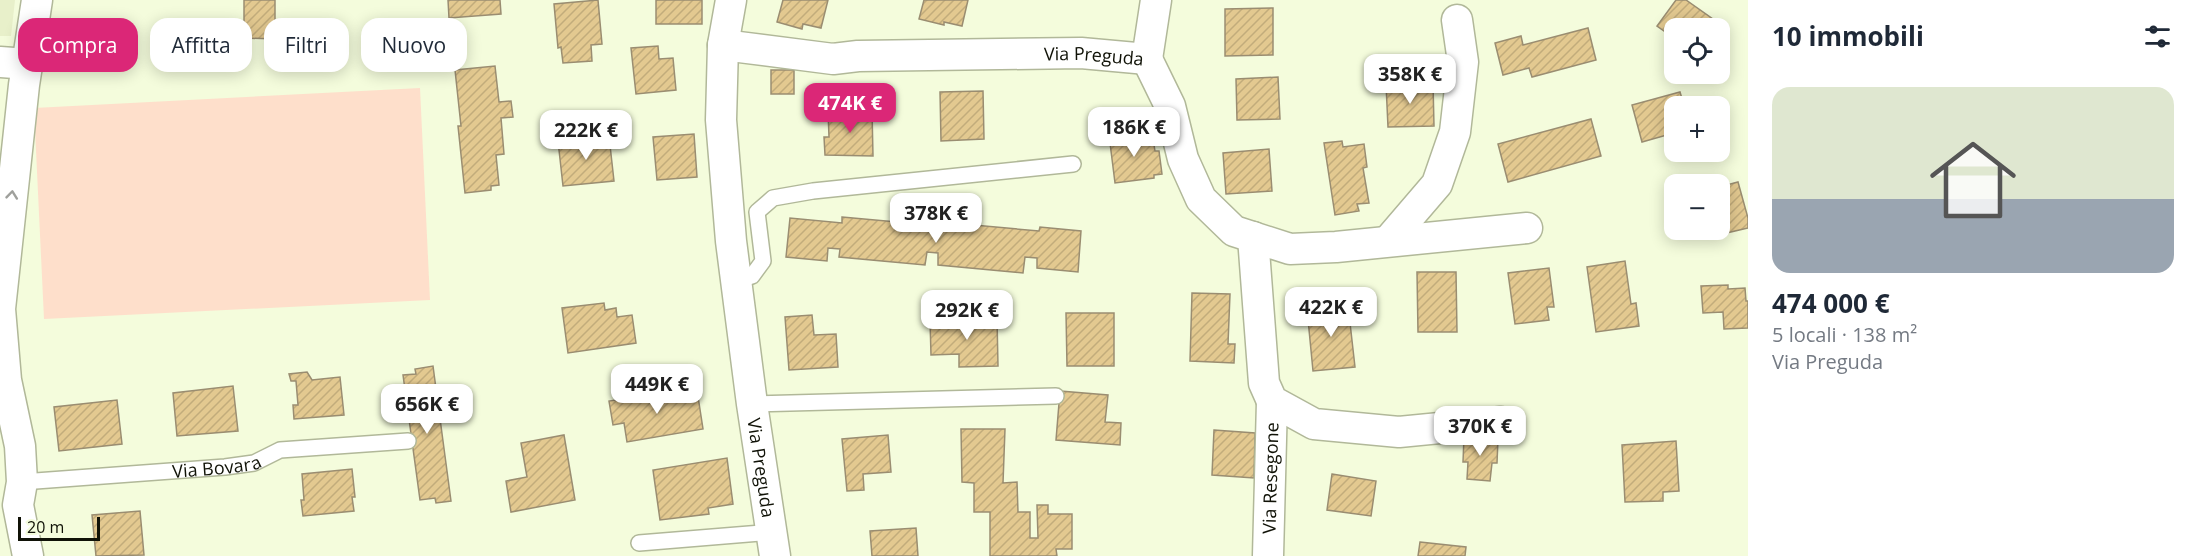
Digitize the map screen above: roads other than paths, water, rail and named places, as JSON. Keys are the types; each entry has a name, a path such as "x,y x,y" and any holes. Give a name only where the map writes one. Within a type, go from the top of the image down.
{"street":[{"path":"28,556 13,497 20,446 4,366 0,295 14,63 37,0"},
{"name":"Via Preguda","path":"731,0 723,45 721,120 752,404 774,544"},
{"path":"1147,59 1156,0"},
{"path":"1389,240 1437,184 1455,132 1463,62 1457,20"},
{"name":"Via Preguda","path":"723,45 833,59 858,56 1081,53 1147,59 1170,106 1183,159 1201,199 1234,231 1290,249 1336,247 1527,228"},
{"name":"Via Resegone","path":"1253,237 1264,383 1272,401 1268,556"},
{"path":"1272,401 1314,424 1399,432 1501,422"}],"lane":[{"path":"737,281 752,276 763,261 757,212 773,198 813,191 1073,164"},
{"name":"Via Preguda","path":"752,404 1056,396"},
{"name":"Via Bovara","path":"13,497 254,463 280,450 408,441"},
{"name":"Via Preguda","path":"639,543 774,544"}]}
